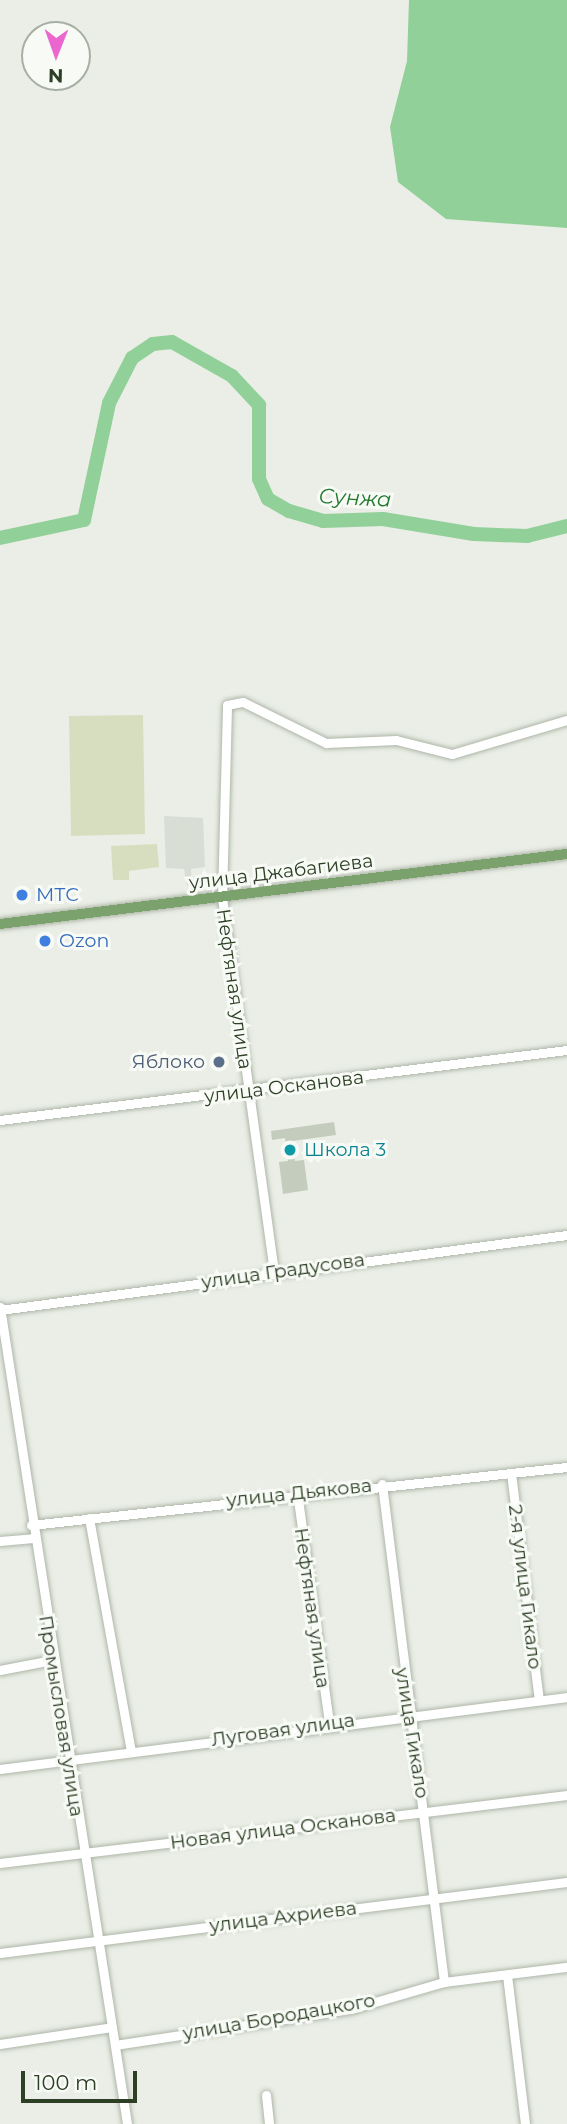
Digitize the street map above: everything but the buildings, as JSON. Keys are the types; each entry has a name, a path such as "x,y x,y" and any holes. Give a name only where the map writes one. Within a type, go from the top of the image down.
{"main road":[{"name":"улица Джабагиева","path":"0,924 567,854"}],"street":[{"name":"Нефтяная улица","path":"274,1272 222,898 227,705 243,702 326,743 396,740 452,754 567,720"},
{"name":"улица Осканова","path":"0,1120 567,1050"},
{"name":"улица Градусова","path":"0,1309 567,1234"},
{"name":"Промысловая улица","path":"0,1309 52,1660 127,2124"},
{"name":"улица Дьякова","path":"31,1525 297,1492 567,1467"},
{"name":"2-я улица Гикало","path":"511,1473 540,1700"},
{"name":"улица Гикало","path":"382,1484 409,1714 425,1812 444,1982"},
{"name":"Нефтяная улица","path":"297,1492 329,1724"},
{"path":"89,1518 131,1752"},
{"path":"0,1541 33,1538"},
{"path":"0,1670 52,1660"},
{"name":"Луговая улица","path":"0,1769 329,1724 567,1697"},
{"name":"Новая улица Осканова","path":"0,1863 72,1849 84,1854 567,1795"},
{"name":"улица Ахриева","path":"0,1953 567,1882"},
{"name":"улица Бородацкого","path":"115,2045 351,2009 444,1982 567,1967"},
{"path":"507,1975 525,2124"},
{"path":"0,2044 112,2027"},
{"path":"266,2095 269,2124"}],"shaded area":[{"path":"409,0 567,0 567,228 446,219 398,182 390,127 407,61"},
{"path":"143,715 145,834 71,836 69,716"},
{"path":"164,816 203,818 205,867 191,869 192,885 187,886 184,869 166,868"},
{"path":"157,844 159,867 129,871 129,880 113,880 111,846"}],"waterway":[{"name":"Сунжа","path":"0,538 84,520 109,403 132,358 153,344 172,342 232,376 259,405 259,479 268,499 289,511 323,521 383,519 474,534 527,536 567,526"}],"place":[{"name":"МТС","path":"22,895"},
{"name":"Ozon","path":"45,941"},
{"name":"Яблоко","path":"219,1062"},
{"name":"Школа 3","path":"290,1150"}]}
